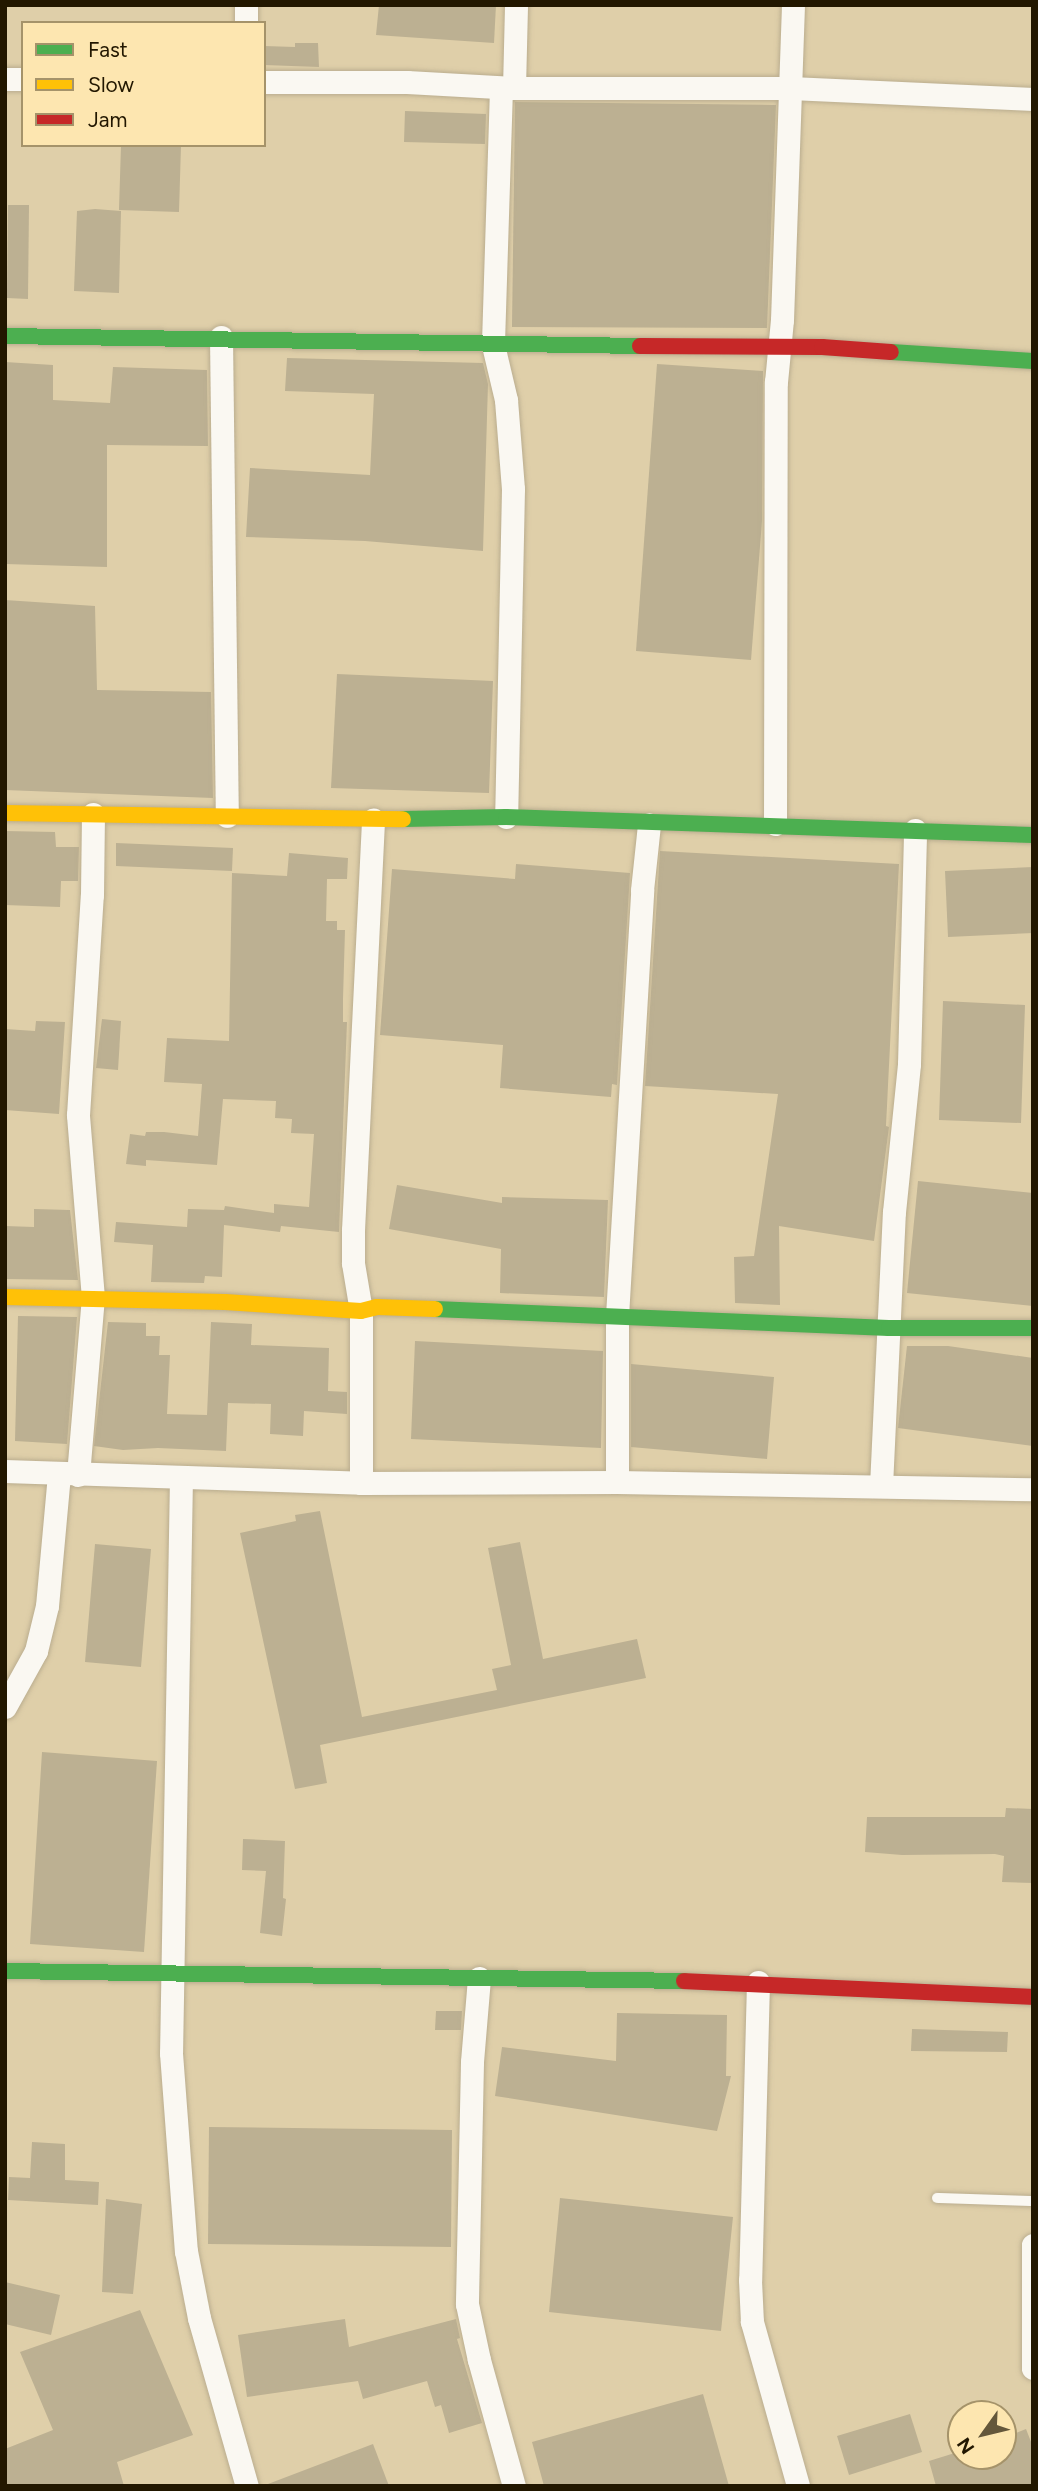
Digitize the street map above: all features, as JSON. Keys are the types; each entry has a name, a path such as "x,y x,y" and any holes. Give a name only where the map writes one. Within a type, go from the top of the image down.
{"street":[{"path":"506,817 513,489 506,400 493,345 508,88 516,5"},
{"path":"775,824 776,382 780,347 793,5"},
{"path":"266,82 407,82 508,88 791,88 1033,99"},
{"path":"5,336 780,347 1033,361"},
{"path":"221,338 227,816"},
{"path":"5,813 373,819 506,817 649,824 775,824 1033,835"},
{"path":"5,1707 36,1651 47,1606 69,1475 93,1298 78,1115 92,895 93,814"},
{"path":"361,1483 361,1311 353,1263 353,1230 373,819"},
{"path":"617,1482 617,1316 642,890 649,824"},
{"path":"881,1486 894,1212 909,1064 915,830"},
{"path":"5,1297 93,1298 361,1311 377,1307 889,1328 1033,1328"},
{"path":"5,1471 361,1483 617,1482 1033,1489"},
{"path":"181,1477 171,2053 186,2251 199,2318 247,2486"},
{"path":"5,1971 172,1976 758,1982 1033,1997"},
{"path":"479,1978 472,2062 467,2304 479,2360 514,2486"},
{"path":"758,1982 750,2280 752,2322 798,2486"},
{"path":"1033,2245 1033,2368"}],"lane":[{"path":"937,2198 1033,2201"}],"building":[{"path":"379,5 496,5 494,43 376,35"},
{"path":"295,43 318,43 319,67 266,65 266,46 295,47"},
{"path":"515,102 776,105 767,328 512,327"},
{"path":"405,111 486,114 485,144 404,142"},
{"path":"121,147 181,147 179,212 119,210"},
{"path":"8,205 29,205 28,299 7,298"},
{"path":"77,211 121,211 119,293 74,291"},
{"path":"287,358 483,363 488,384 483,551 365,541 246,537 250,468 370,475 374,394 285,391"},
{"path":"5,362 53,365 53,400 110,403 113,367 207,370 208,446 107,445 107,567 5,564"},
{"path":"657,364 763,371 762,521 751,660 636,651"},
{"path":"5,600 95,606 97,690 211,692 213,798 5,790"},
{"path":"337,674 493,681 489,793 331,788"},
{"path":"5,831 55,832 56,847 79,847 78,881 61,881 60,907 5,905"},
{"path":"116,843 233,848 232,871 116,866"},
{"path":"660,851 899,864 886,1126 889,1127 874,1241 779,1226 780,1305 735,1303 734,1257 754,1256 778,1094 645,1086"},
{"path":"289,853 348,858 347,879 327,879 326,921 337,921 337,930 345,930 343,1022 347,1022 339,1232 281,1226 280,1232 224,1225 222,1277 205,1276 204,1283 151,1282 153,1245 114,1242 116,1222 187,1227 188,1209 224,1210 225,1206 274,1213 274,1204 309,1207 314,1134 291,1133 292,1119 275,1118 276,1101 223,1099 217,1165 146,1160 146,1166 126,1164 130,1134 145,1136 146,1132 164,1132 198,1136 202,1084 164,1082 167,1038 229,1041 232,873 287,876"},
{"path":"516,864 630,873 617,1085 612,1084 611,1097 500,1088 503,1045 380,1035 392,869 515,879"},
{"path":"1033,867 1033,933 948,937 945,871"},
{"path":"943,1001 1025,1005 1021,1123 939,1120"},
{"path":"102,1019 121,1021 118,1070 96,1068"},
{"path":"36,1021 65,1022 59,1114 5,1110 5,1029 35,1031"},
{"path":"918,1181 1033,1193 1033,1306 907,1293"},
{"path":"397,1185 502,1203 502,1197 608,1200 604,1297 500,1293 501,1249 389,1229"},
{"path":"34,1209 70,1210 78,1280 5,1279 5,1226 34,1227"},
{"path":"18,1316 77,1317 67,1444 15,1441"},
{"path":"108,1322 146,1323 146,1336 160,1336 159,1355 170,1355 167,1414 207,1415 211,1322 252,1324 251,1345 329,1348 328,1391 347,1392 347,1414 304,1411 303,1436 270,1434 271,1404 228,1403 226,1451 158,1448 123,1450 94,1446"},
{"path":"415,1341 603,1351 601,1448 411,1439"},
{"path":"907,1346 948,1346 1033,1358 1033,1446 898,1428"},
{"path":"631,1364 774,1377 767,1459 631,1447"},
{"path":"320,1511 362,1717 497,1690 492,1669 511,1665 488,1548 520,1542 543,1659 637,1639 646,1678 320,1745 327,1783 295,1789 240,1533 296,1521 295,1515"},
{"path":"95,1544 151,1549 141,1667 85,1662"},
{"path":"42,1752 157,1761 144,1952 30,1944"},
{"path":"1006,1808 1033,1809 1033,1883 1002,1882 1004,1856 995,1854 902,1855 865,1852 867,1817 1005,1817"},
{"path":"243,1839 285,1841 283,1898 286,1899 282,1936 260,1933 266,1871 242,1870"},
{"path":"436,2011 462,2011 461,2030 435,2030"},
{"path":"617,2013 727,2015 726,2076 731,2076 717,2131 495,2096 502,2047 616,2061"},
{"path":"912,2029 1008,2032 1007,2052 911,2051"},
{"path":"209,2127 452,2130 451,2247 208,2244"},
{"path":"32,2142 65,2144 65,2180 99,2182 98,2205 8,2200 9,2177 30,2178"},
{"path":"560,2198 733,2217 721,2331 549,2312"},
{"path":"106,2199 142,2204 133,2294 102,2292"},
{"path":"5,2282 60,2295 51,2335 5,2324"},
{"path":"140,2310 193,2435 117,2462 124,2486 5,2486 5,2449 53,2430 20,2352"},
{"path":"345,2319 349,2347 456,2319 460,2338 457,2339 482,2423 449,2433 441,2405 435,2407 427,2381 363,2399 358,2381 247,2397 238,2335"},
{"path":"703,2394 729,2486 544,2486 532,2442"},
{"path":"910,2414 922,2452 849,2475 837,2436"},
{"path":"1026,2429 1033,2447 1033,2486 936,2486 929,2461 947,2455 947,2470 1017,2470 1017,2433"},
{"path":"373,2444 389,2486 268,2486 268,2484"}],"traffic: fast":[{"path":"5,336 640,346"},
{"path":"891,352 1033,361"},
{"path":"403,819 506,817 1033,835"},
{"path":"435,1309 889,1328 1033,1328"},
{"path":"5,1971 684,1981"}],"traffic: slow":[{"path":"5,813 403,819"},
{"path":"5,1297 225,1302 361,1311 377,1307 435,1309"}],"traffic: jam":[{"path":"640,346 822,347 891,352"},
{"path":"684,1981 1033,1997"}]}
